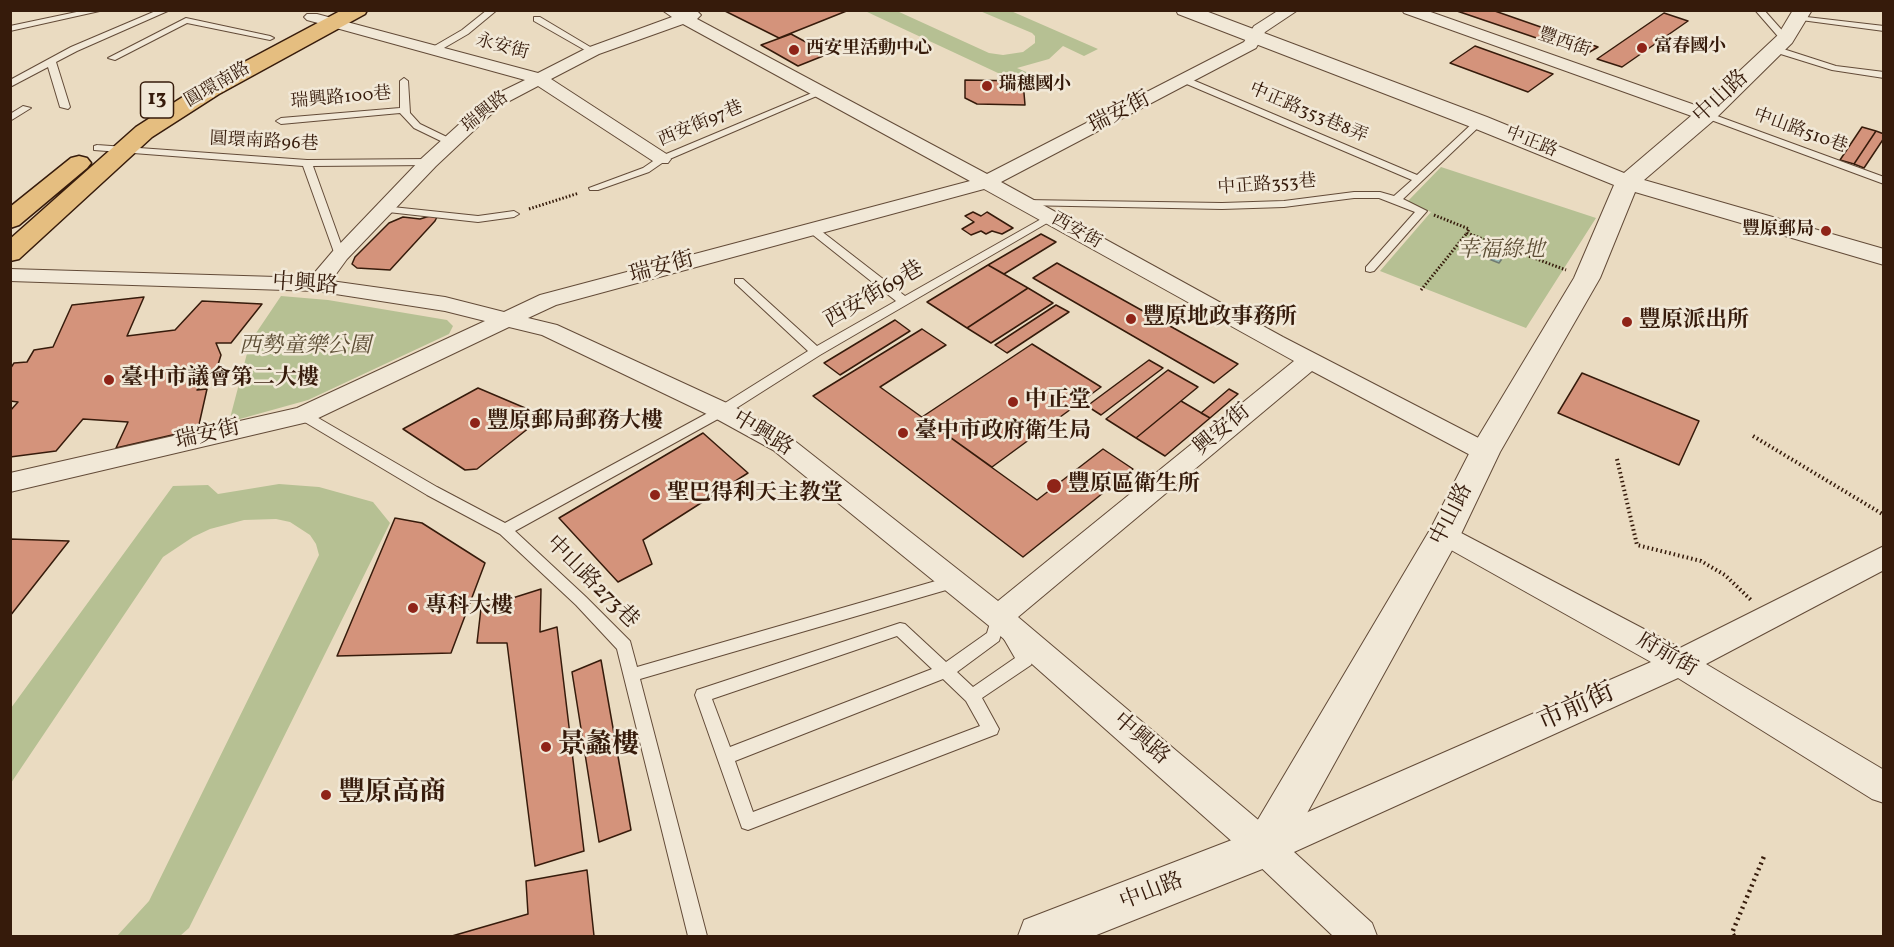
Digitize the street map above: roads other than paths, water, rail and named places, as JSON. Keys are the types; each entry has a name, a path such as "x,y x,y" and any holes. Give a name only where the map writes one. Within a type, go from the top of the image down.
{"main road":[{"name":"圓環南路","path":"10,220 97,148 162,97 188,80 270,38 323,17 358,10"},
{"name":"圓環南路","path":"10,253 144,132 323,17"}],"street":[{"name":"瑞興路","path":"316,285 340,255 383,209 429,162 494,102 593,51 676,14 704,10"},
{"name":"中正路","path":"1185,10 1479,122 1627,182 1884,257"},
{"name":"瑞安街","path":"10,483 303,415 548,300 987,182 1250,45 1259,29 1291,10"},
{"name":"豐西街","path":"1409,10 1706,114"},
{"name":"西安街","path":"676,14 1310,360 1485,452"},
{"name":"中山路","path":"1040,936 1265,848 1444,534 1485,452 1587,278 1627,182 1706,114 1779,44 1802,14"},
{"name":"永安街","path":"323,17 538,78 662,159"},
{"name":"中興路","path":"10,275 316,285 444,304 549,330 722,411 782,444 998,617 1265,848 1359,936"},
{"name":"興安街","path":"998,617 1310,360"},
{"name":"府前街","path":"1444,534 1680,663 1884,788"},
{"name":"市前街","path":"1265,848 1680,663 1884,557"}],"lane":[{"path":"10,29 100,10"},
{"path":"10,84 103,36 166,10"},
{"path":"434,50 465,32 493,10"},
{"path":"1759,10 1779,44 1884,86"},
{"path":"1802,14 1884,29"},
{"path":"537,19 593,51"},
{"path":"112,58 186,20 270,38"},
{"path":"51,61 65,107"},
{"path":"1835,68 1884,75"},
{"name":"中正路353巷8弄","path":"1185,80 1418,179"},
{"name":"瑞興路100巷","path":"404,81 405,114 417,126 450,142"},
{"name":"西安街97巷","path":"594,188 646,170 662,159 822,92"},
{"path":"10,118 26,108"},
{"name":"瑞興路100巷","path":"281,121 405,110"},
{"name":"中山路510巷","path":"1706,114 1884,181"},
{"path":"1396,200 1479,122"},
{"name":"圓環南路96巷","path":"97,148 307,163 429,162"},
{"path":"307,163 340,255"},
{"name":"中正路353巷","path":"1025,203 1222,206 1284,204 1354,195 1380,195 1422,211 1370,269"},
{"path":"383,209 478,219 514,214"},
{"name":"西安街69巷","path":"505,530 722,411 816,352 1050,217"},
{"path":"812,228 905,302"},
{"path":"739,281 816,352"},
{"name":"中山路273巷","path":"303,415 432,491 505,530 581,601 624,646 697,936"},
{"path":"632,675 954,582"},
{"path":"727,756 946,671 994,636 998,617"},
{"path":"972,696 1025,660 998,617"},
{"path":"900,629 946,671 972,696 991,729 748,822 727,756 703,695 900,629"}],"water":[{"path":"1479,240 1508,250 1499,263 1471,252"}],"place":[{"name":"富春國小","path":"1642,48"},
{"name":"西安里活動中心","path":"794,50"},
{"name":"瑞穗國小","path":"987,86"},
{"name":"豐原郵局","path":"1826,231"},
{"name":"豐原地政事務所","path":"1131,319"},
{"name":"豐原派出所","path":"1627,322"},
{"name":"臺中市議會第二大樓","path":"109,380"},
{"name":"中正堂","path":"1013,402"},
{"name":"豐原郵局郵務大樓","path":"475,423"},
{"name":"臺中市政府衛生局","path":"903,433"},
{"name":"豐原區衛生所","path":"1054,486"},
{"name":"聖巴得利天主教堂","path":"655,495"},
{"name":"專科大樓","path":"413,608"},
{"name":"景蠡樓","path":"546,747"},
{"name":"豐原高商","path":"326,795"}],"park label":[{"name":"幸福綠地","path":"1501,252"},
{"name":"西勢童樂公園","path":"305,348"}]}
